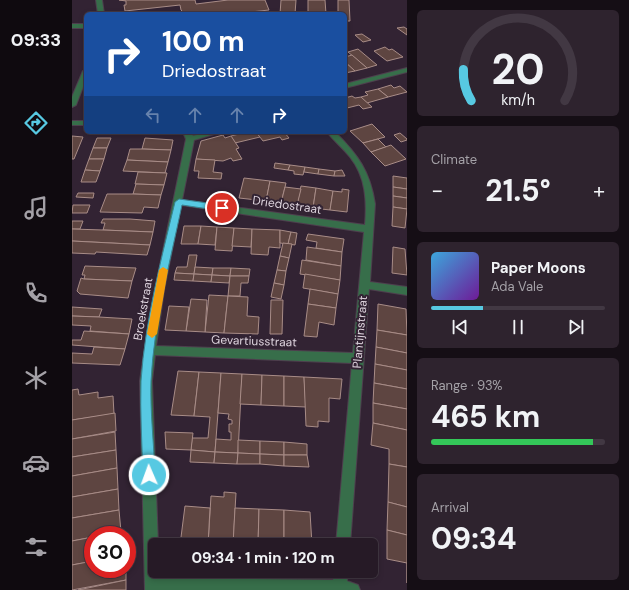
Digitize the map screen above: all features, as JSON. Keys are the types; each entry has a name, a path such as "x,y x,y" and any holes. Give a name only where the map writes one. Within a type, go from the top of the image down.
{"street":[{"path":"98,0 101,12"},
{"path":"72,26 84,26"},
{"path":"347,85 407,70"},
{"path":"72,105 84,76"},
{"path":"72,123 84,123"},
{"name":"Plantijnstraat","path":"334,134 352,153 363,169 368,183 371,204 344,538"},
{"name":"Broekstraat","path":"152,587 146,382 149,350 161,280 179,202 188,135"},
{"name":"Driedostraat","path":"179,202 369,229"},
{"path":"365,285 407,291"},
{"name":"Gevartiusstraat","path":"149,350 358,358"},
{"path":"152,587 346,588 343,578"}],"building":[{"path":"119,0 195,0 196,4 228,0 265,0 269,10 250,12 183,12 180,5 125,11 124,5 126,5 126,1"},
{"path":"281,0 296,0 295,12 280,12"},
{"path":"308,0 325,0 326,12 308,12"},
{"path":"338,0 349,0 350,21 347,21 347,12 338,12"},
{"path":"404,27 407,29 407,35 397,28"},
{"path":"362,34 371,40 363,42 355,35"},
{"path":"385,47 389,50 392,49 403,57 387,61 374,51"},
{"path":"358,49 377,65 367,68 348,52"},
{"path":"352,55 367,68 355,71 347,64 347,56"},
{"path":"347,64 355,71 347,73"},
{"path":"391,85 394,88 400,86 407,92 388,97 378,89"},
{"path":"378,89 388,97 367,103 361,97 368,95 365,92"},
{"path":"352,96 355,98 361,97 372,107 363,109 359,105 347,108 347,97"},
{"path":"372,124 385,137 363,143 350,131"},
{"path":"400,133 407,140 401,142 394,135"},
{"path":"239,134 258,134 260,137 235,143 231,136"},
{"path":"258,134 286,134 289,138 282,140 280,137 263,141"},
{"path":"223,135 225,138 231,136 239,148 236,149 242,159 233,161 231,158 223,161 196,159 201,141"},
{"path":"72,136 83,137 74,159 72,159"},
{"path":"97,138 111,138 107,148 93,148"},
{"path":"145,138 173,140 171,150 142,149"},
{"path":"378,139 386,147 371,152 363,143"},
{"path":"391,145 406,159 385,166 371,152"},
{"path":"93,148 107,148 104,159 89,159"},
{"path":"130,149 171,150 168,162 127,160"},
{"path":"89,159 104,159 100,171 85,170"},
{"path":"196,159 215,160 213,172 222,173 221,179 198,178 199,171 194,171"},
{"path":"127,160 168,162 165,173 123,171"},
{"path":"275,163 290,165 288,170 274,168"},
{"path":"290,165 305,167 303,175 294,174 294,171 288,170"},
{"path":"305,167 319,169 318,174 304,172"},
{"path":"319,169 335,171 334,176 318,174"},
{"path":"85,170 100,171 96,182 81,182"},
{"path":"342,170 345,176 334,176 335,171"},
{"path":"138,172 167,173 164,185 135,184"},
{"path":"393,176 407,178 407,189 393,187"},
{"path":"244,178 270,181 266,201 239,198"},
{"path":"270,181 286,183 281,203 266,201"},
{"path":"136,184 164,185 161,195 133,194"},
{"path":"301,186 316,188 313,208 297,205"},
{"path":"285,187 301,189 297,205 281,203"},
{"path":"393,187 407,189 407,198 393,196"},
{"path":"316,188 333,191 330,210 313,208"},
{"path":"342,189 349,190 347,212 330,210 333,191 342,192"},
{"path":"78,193 94,193 93,198 76,197"},
{"path":"107,194 161,195 158,208 144,207 142,213 100,212"},
{"path":"393,196 407,198 407,209 393,207"},
{"path":"73,205 90,205 87,213 72,213"},
{"path":"393,207 407,209 405,228 392,226"},
{"path":"103,219 155,221 153,232 103,230 105,223 101,223"},
{"path":"72,221 83,221 80,229 72,229"},
{"path":"184,226 201,226 198,244 181,244"},
{"path":"201,226 217,227 215,245 198,244"},
{"path":"217,227 234,228 232,251 215,250"},
{"path":"234,228 252,229 251,247 232,246"},
{"path":"72,229 153,232 150,245 72,241"},
{"path":"252,229 280,230 280,248 269,247 268,255 251,254"},
{"path":"280,230 291,232 288,244 280,243"},
{"path":"291,232 297,233 295,245 288,244"},
{"path":"308,234 344,239 342,252 316,248 317,242 306,240"},
{"path":"72,241 150,245 147,255 96,252 95,254 72,253"},
{"path":"283,243 292,244 289,258 280,256"},
{"path":"307,247 342,252 341,266 306,260"},
{"path":"393,247 405,249 407,275 392,273"},
{"path":"189,255 197,255 194,274 175,273 177,267 187,267"},
{"path":"280,256 289,258 286,271 277,270"},
{"path":"302,260 341,266 340,280 300,274"},
{"path":"85,266 136,268 132,281 84,279 85,275 82,275"},
{"path":"195,267 213,268 212,275 194,274"},
{"path":"213,268 231,268 230,276 212,275"},
{"path":"231,268 250,269 249,276 230,276"},
{"path":"277,270 286,271 284,285 274,283"},
{"path":"175,273 194,274 193,281 174,280"},
{"path":"194,274 212,275 211,282 193,281"},
{"path":"305,274 340,280 338,294 303,288"},
{"path":"212,275 230,276 229,283 211,282"},
{"path":"230,276 249,276 248,283 241,283 240,296 228,296"},
{"path":"81,278 132,281 128,298 80,294 77,291"},
{"path":"274,283 284,285 281,299 271,297"},
{"path":"310,289 338,294 336,308 308,304"},
{"path":"209,295 228,296 224,333 205,332"},
{"path":"228,296 248,297 247,316 259,317 258,334 224,333"},
{"path":"191,299 207,300 205,332 186,331"},
{"path":"271,300 283,300 282,334 270,334"},
{"path":"308,304 336,308 334,325 319,322 317,337 304,336"},
{"path":"378,304 406,309 407,335 377,330"},
{"path":"169,306 189,307 186,331 165,330"},
{"path":"72,307 102,309 99,317 72,316"},
{"path":"72,316 132,319 129,334 90,331 91,326 72,325"},
{"path":"377,330 407,335 407,353 376,347"},
{"path":"84,331 129,334 125,349 72,345 72,340 81,340"},
{"path":"94,347 125,349 120,365 72,363 72,353 92,354"},
{"path":"376,347 407,353 407,370 375,364"},
{"path":"375,364 407,370 407,389 374,383"},
{"path":"178,371 199,372 194,416 171,415"},
{"path":"199,372 221,373 215,452 191,450 192,438 208,438 210,417 194,416"},
{"path":"221,373 242,374 238,453 215,452 216,439 231,440 229,424 232,424 232,420 228,419 229,414 218,413"},
{"path":"242,374 262,375 261,405 240,404"},
{"path":"262,375 284,376 284,406 261,405"},
{"path":"284,376 304,377 306,407 284,406"},
{"path":"304,377 342,379 340,399 329,398 329,422 318,421 318,427 306,426"},
{"path":"374,383 407,389 407,409 373,403"},
{"path":"78,389 79,395 98,392 98,398 113,396 114,414 72,420 72,390"},
{"path":"373,403 407,409 407,430 373,423"},
{"path":"115,413 116,431 72,439 72,420"},
{"path":"373,423 407,430 407,467 389,464 389,449 371,445"},
{"path":"115,432 116,450 72,457 72,439"},
{"path":"165,432 193,433 191,450 166,449"},
{"path":"238,440 260,441 260,454 238,453"},
{"path":"260,441 284,442 284,455 260,454"},
{"path":"284,442 307,444 307,455 284,455"},
{"path":"116,450 117,468 72,476 72,457"},
{"path":"191,450 215,452 214,463 190,462"},
{"path":"215,452 238,453 237,464 214,463"},
{"path":"238,453 260,454 260,464 237,464"},
{"path":"260,454 284,455 284,466 260,464"},
{"path":"284,455 307,455 309,467 284,466"},
{"path":"389,464 407,467 407,507 388,502"},
{"path":"117,468 118,489 72,497 72,476"},
{"path":"118,489 119,510 72,518 72,497"},
{"path":"224,492 236,493 233,538 208,538 211,496 224,497"},
{"path":"388,502 407,507 407,535 387,530"},
{"path":"185,506 210,508 208,538 181,538"},
{"path":"235,508 259,509 258,538 233,538"},
{"path":"259,509 284,510 284,538 258,538"},
{"path":"119,510 120,526 84,526 84,539 72,541 72,518"},
{"path":"284,510 310,512 312,538 284,538"},
{"path":"387,530 407,535 407,563 387,559"},
{"path":"84,539 84,563 72,565 72,541"},
{"path":"84,563 84,578 126,578 126,580 72,590 72,565"},
{"path":"126,580 126,590 78,590"}],"slow traffic":[{"path":"152,334 163,270"}],"route":[{"path":"149,475 146,382 149,350 161,280 179,202 222,208"}]}
